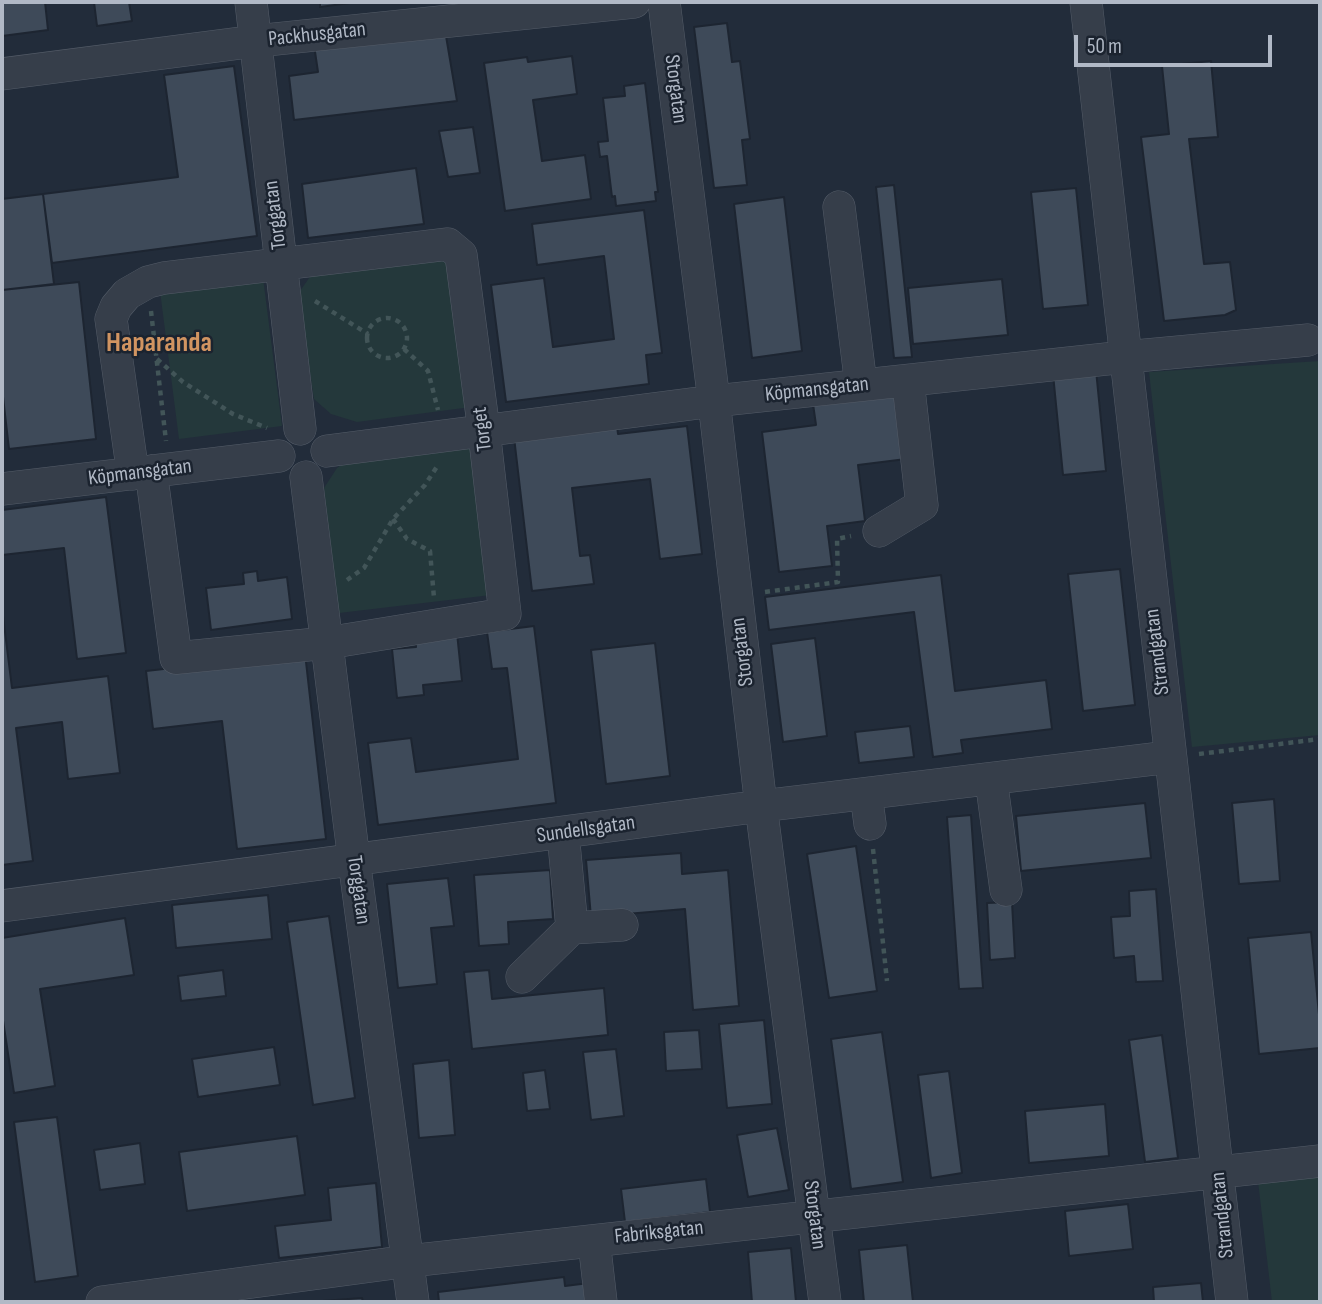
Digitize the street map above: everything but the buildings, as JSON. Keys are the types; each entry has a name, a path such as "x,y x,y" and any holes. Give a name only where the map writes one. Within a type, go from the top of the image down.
{"street":[{"name":"Torggatan","path":"251,2 300,429"},
{"name":"Packhusgatan","path":"2,74 256,41 634,2"},
{"name":"Storgatan","path":"664,2 761,806 825,1302"},
{"name":"Strandgatan","path":"1086,2 1232,1302"},
{"path":"839,208 861,385"},
{"name":"Torget","path":"448,244 461,255 505,614 327,643 176,658 111,319 116,307 127,294 148,282 448,244"},
{"name":"Köpmansgatan","path":"327,451 714,401 1308,340"},
{"path":"879,531 922,505 908,381"},
{"path":"300,429 316,433 322,438 327,451 323,467 306,477 290,474 279,456 282,441 293,431 300,429"},
{"name":"Köpmansgatan","path":"2,489 279,456"},
{"name":"Torggatan","path":"306,477 354,860 414,1302"},
{"name":"Sundellsgatan","path":"2,906 761,806 868,809 991,779 1170,757"},
{"path":"991,779 1006,890"},
{"path":"563,833 572,928"},
{"path":"522,976 572,928 622,925"},
{"name":"Fabriksgatan","path":"102,1302 182,1297 409,1261 1320,1161"},
{"path":"594,1241 601,1302"}],"path":[{"path":"148,282 166,446 183,444 185,468"},
{"path":"286,302 311,299 368,334"},
{"path":"381,319 393,319 403,325 407,344 393,357 380,356 370,347 368,334 370,327 381,319"},
{"path":"320,590 336,588 364,568 393,519 425,485 444,456 438,411 428,371 404,349"},
{"path":"156,358 183,382 233,414 257,423"},
{"path":"393,519 407,540 430,551 436,625"},
{"path":"737,596 838,582 837,539 879,531"},
{"path":"1170,757 1320,739"},
{"path":"868,809 887,981"}],"green space":[{"path":"433,259 450,263 471,407 357,422 331,414 314,399 298,294 314,271"},
{"path":"263,278 282,426 179,439 160,291"},
{"path":"1320,361 1320,735 1192,747 1149,372"},
{"path":"473,448 491,595 339,613 324,488 337,468 353,456"},
{"path":"1320,1173 1320,1302 1272,1302 1258,1181"}],"district":[{"name":"Haparanda","path":"159,344"}]}
